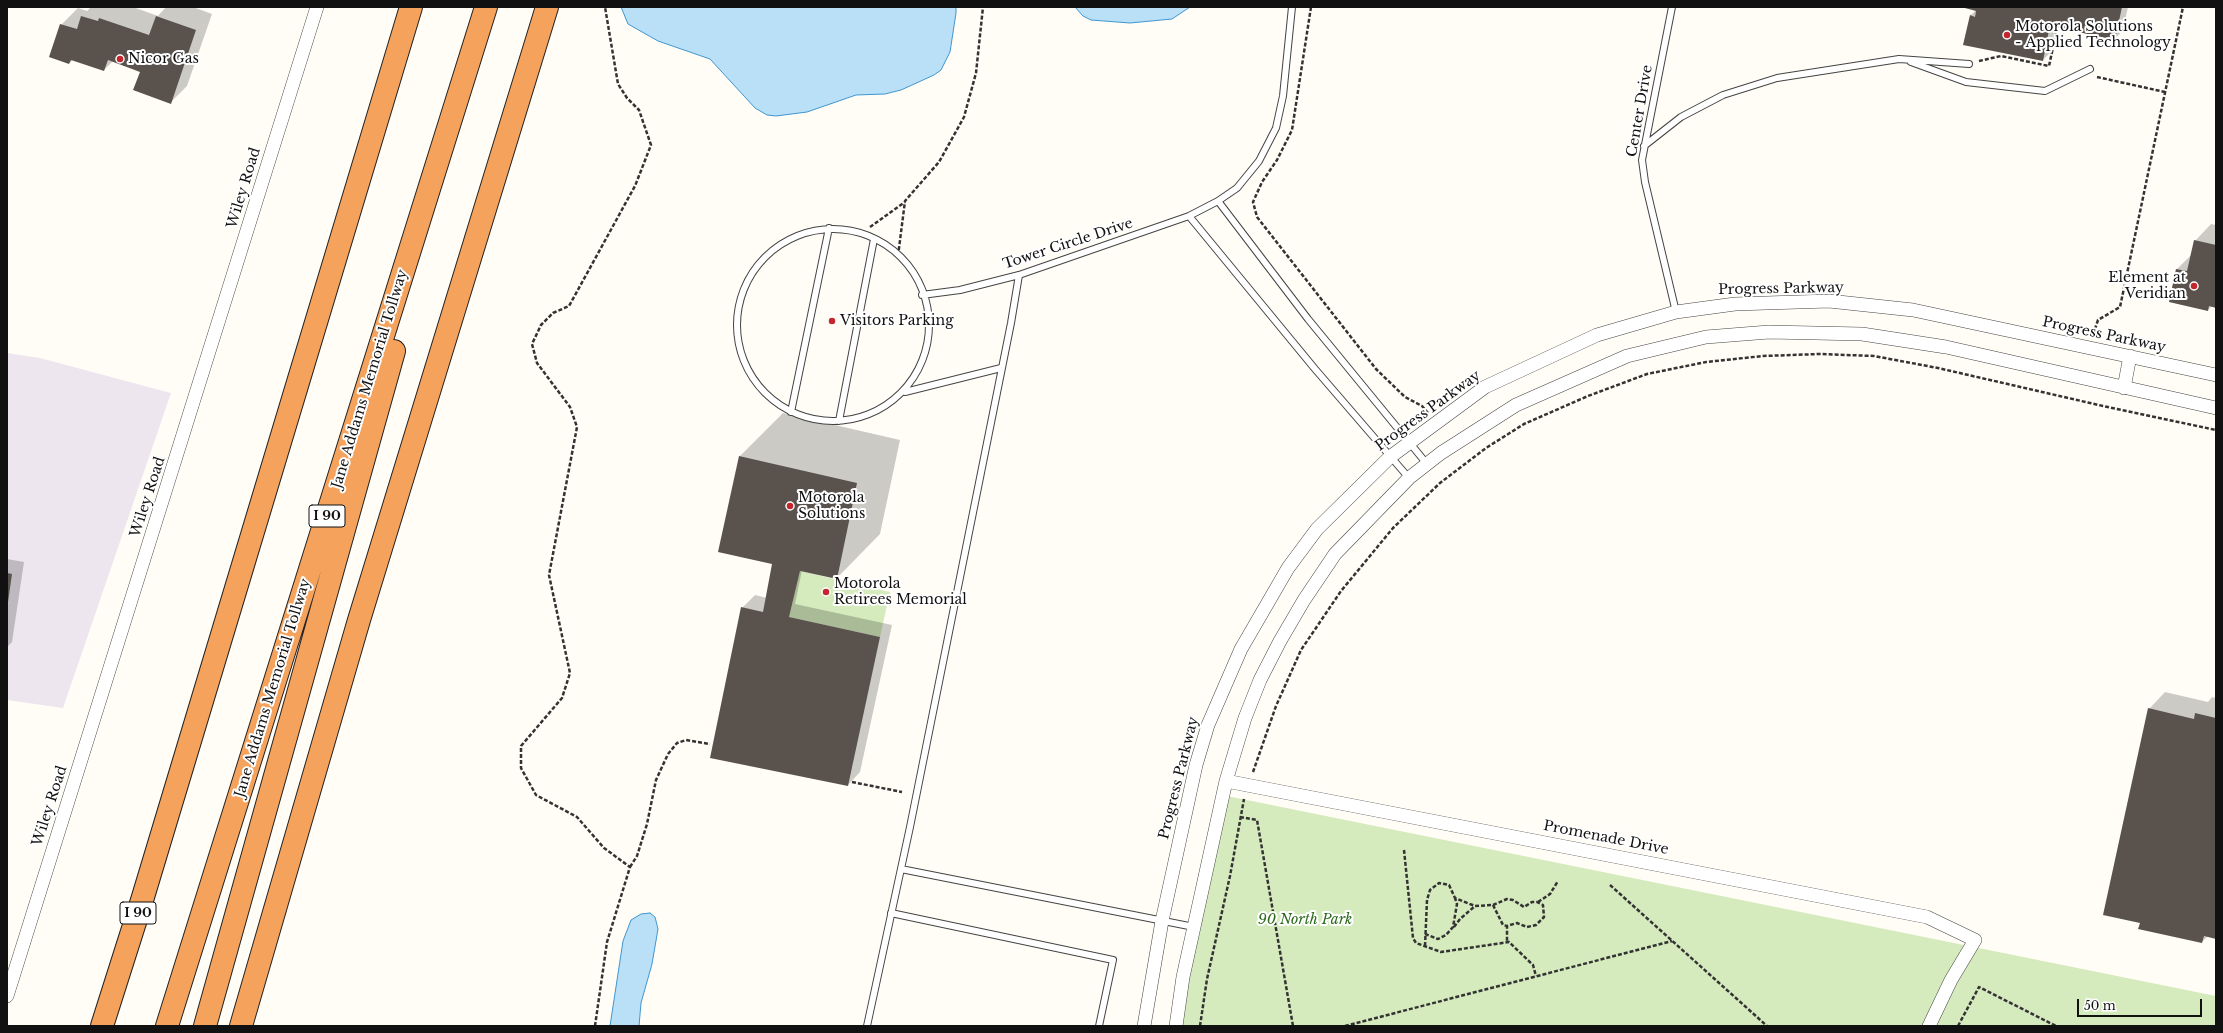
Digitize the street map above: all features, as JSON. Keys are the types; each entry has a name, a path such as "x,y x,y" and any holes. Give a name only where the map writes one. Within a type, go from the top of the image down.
{"highway":[{"name":"I 90","path":"102,1026 152,867 411,7"},
{"name":"Jane Addams Memorial Tollway","path":"167,1026 488,7"},
{"path":"205,1026 488,7"},
{"path":"241,1026 359,620 547,7"}],"street":[{"name":"Wiley Road","path":"7,996 317,7"},
{"name":"Progress Parkway","path":"1144,1026 1162,920 1196,765 1208,725 1240,649 1288,568 1317,529 1390,456 1485,387 1597,335 1676,312 1735,304 1829,301 1913,310 2216,375"},
{"path":"1176,1026 1183,977 1226,781 1242,724 1260,680 1280,641 1304,600 1335,554 1409,478 1441,453 1516,405 1627,356 1706,337 1768,332 1862,334 1946,348 2216,408"},
{"path":"2124,388 2130,356"},
{"name":"Promenade Drive","path":"1226,781 1927,917 1975,940 1951,980 1934,1012 1929,1026"}],"lane":[{"name":"Tower Circle Drive","path":"922,295 960,290 1019,275 1190,216 1218,202 1237,188 1259,161 1276,128 1283,96 1292,7"},
{"name":"Center Drive","path":"1672,7 1642,160 1645,182 1676,312"},
{"path":"1904,60 1966,82 2045,91 2090,69"},
{"path":"1644,146 1681,117 1723,95 1777,78 1904,60 1969,64"},
{"path":"1218,202 1308,319 1427,464"},
{"path":"1190,216 1315,369 1409,478"},
{"path":"791,412 829,228"},
{"path":"905,392 924,359 930,327 916,273 882,241 829,228 798,234 770,251 750,275 738,305 737,337 746,368 765,394 791,412 822,422 854,420 883,408 905,392 1001,368"},
{"path":"839,421 874,239"},
{"path":"868,1026 901,869 1019,275"},
{"path":"901,869 1194,927"},
{"path":"891,914 1113,960 1099,1026"}],"path":[{"path":"604,7 618,84 627,98 639,110 651,145 635,186 569,306 553,313 541,325 532,344 537,363 570,407 577,427 549,575 570,673 562,698 521,746 521,768 536,795 577,817 604,848 630,867"},
{"path":"860,235 905,202 940,162 964,117 976,73 983,7"},
{"path":"1311,7 1292,130 1277,160 1262,182 1253,202 1257,217 1376,369 1405,397 1422,406"},
{"path":"2096,327 2098,320 2120,307 2183,7"},
{"path":"1969,64 2001,56 2049,66 2057,29 2046,27"},
{"path":"2097,77 2165,92"},
{"path":"898,256 905,202"},
{"path":"1200,1026 1206,979 1230,876 1240,818 1248,786 1276,706 1301,650 1341,591 1393,528 1440,483 1486,448 1524,424 1588,396 1647,374 1706,362 1770,355 1820,354 1874,356 1938,368 2216,430"},
{"path":"595,1026 606,942 630,867 637,856 647,824 656,780 668,754 676,743 686,740 710,744"},
{"path":"852,782 902,792"},
{"path":"1240,818 1257,820 1293,1026"},
{"path":"1404,850 1413,938 1416,943 1441,952 1507,942"},
{"path":"1538,902 1550,894 1558,881"},
{"path":"1425,946 1427,900 1430,890 1439,883 1449,885 1458,904 1453,927"},
{"path":"1610,885 1767,1026"},
{"path":"1455,898 1475,906 1493,905 1507,899 1513,900 1524,907 1532,902 1538,902 1543,905 1544,917 1536,925 1527,927 1517,923 1507,926 1503,925 1493,905"},
{"path":"1425,934 1438,939 1446,935 1460,918 1475,906"},
{"path":"1507,926 1507,942 1533,965 1536,976"},
{"path":"1345,1026 1672,941"},
{"path":"1958,1026 1979,987 2056,1026"}],"shaded area":[{"path":"7,353 40,358 171,393 63,708 7,700"}],"green space":[{"path":"800,571 890,592 880,637 789,617"},
{"name":"90 North Park","path":"1222,795 2216,996 2216,1026 1176,1026"}],"water":[{"path":"621,7 956,7 956,13 950,52 941,70 934,75 901,90 885,94 856,95 807,112 776,116 767,115 755,108 710,59 658,41 628,24"},
{"path":"1075,7 1190,7 1172,19 1130,23 1091,20 1083,16"},
{"path":"650,913 655,917 658,929 652,964 641,1003 639,1026 610,1026 623,941 631,920 641,914"}],"building":[{"name":"Motorola Solutions - Applied Technology","path":"1961,7 2122,7 2115,40 2046,25 2046,29 2049,30 2043,61 1963,45 1970,15 1975,17 1976,11"},
{"name":"Nicor Gas","path":"81,16 98,21 99,18 149,35 156,16 196,30 171,104 133,90 140,72 108,60 104,71 71,60 69,64 49,57 60,24 77,29"},
{"name":"Element at Veridian","path":"2194,240 2216,245 2216,308 2209,306 2208,311 2169,302 2176,269 2187,271"},
{"path":"739,456 857,483 837,579 800,571 789,617 880,637 848,786 710,758 741,607 763,612 772,564 718,552"},
{"path":"7,573 12,574 8,602 7,602"},
{"path":"2148,708 2194,719 2195,713 2216,718 2216,939 2204,936 2202,943 2138,929 2140,923 2103,915"}],"place":[{"name":"Motorola Solutions - Applied Technology","path":"2007,35"},
{"name":"Nicor Gas","path":"120,59"},
{"name":"Element at Veridian","path":"2194,286"},
{"name":"Visitors Parking","path":"832,321"},
{"name":"Motorola Solutions","path":"790,506"},
{"name":"Motorola Retirees Memorial","path":"826,592"}]}
